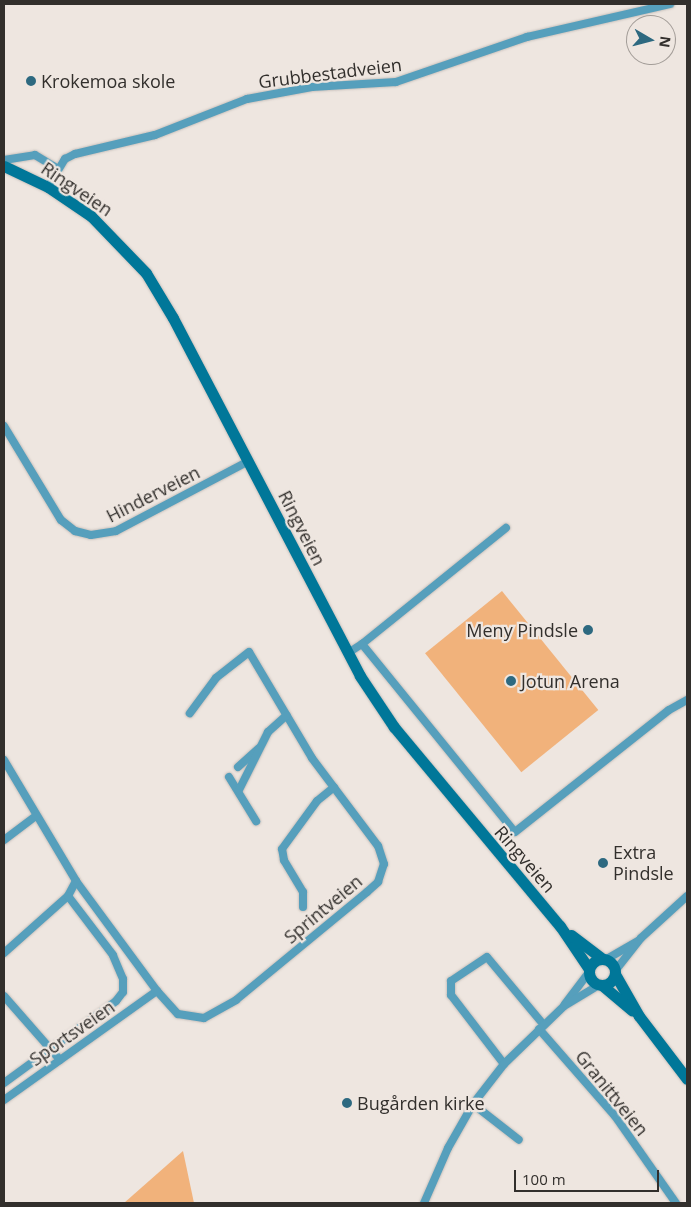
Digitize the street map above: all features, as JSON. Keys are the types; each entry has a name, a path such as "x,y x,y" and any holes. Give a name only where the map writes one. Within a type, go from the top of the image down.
{"main road":[{"name":"Ringveien","path":"4,166 48,187 101,225 146,274 348,653 394,727 560,926 601,986"},
{"name":"Ringveien","path":"560,926 604,959 615,972"},
{"path":"589,971 604,959"},
{"path":"615,972 611,982 601,986 639,1016"},
{"path":"615,972 639,1016 687,1078"}],"street":[{"name":"Grubbestadveien","path":"48,187 58,169 75,154 155,135 247,99 312,87 396,82 527,37 670,4"},
{"path":"4,160 17,155 42,156 58,169"},
{"name":"Hinderveien","path":"4,426 61,520 75,531 91,535 116,531 247,462"},
{"path":"348,653 362,644 506,528"},
{"path":"362,644 515,832 669,710 687,700"},
{"name":"Sprintveien","path":"4,760 76,881 158,991 178,1014 204,1018 216,1014 378,882 383,873 383,854 334,787 287,716 249,652 216,678 190,713"},
{"path":"239,790 268,732 287,716"},
{"path":"238,766 259,748"},
{"path":"229,776 256,821"},
{"path":"303,907 303,892 284,860 282,849 317,801 334,787"},
{"path":"4,840 36,816"},
{"path":"4,953 68,896 76,881"},
{"path":"4,1083 116,1001 124,989 113,955 68,896"},
{"path":"615,972 642,938 687,896"},
{"path":"604,959 642,938"},
{"name":"Granittveien","path":"504,1064 451,996 450,981 487,957 615,1116 676,1203"},
{"path":"564,1006 589,971"},
{"path":"424,1203 448,1148 473,1104 504,1064 541,1026 564,1006 601,986"},
{"name":"Sportsveien","path":"4,1100 158,991"},
{"path":"4,996 60,1060"},
{"path":"473,1104 519,1140"}],"shaded area":[{"name":"Jotun Arena","path":"502,591 598,710 521,772 425,653"},
{"path":"183,1151 194,1203 124,1203"}],"place":[{"name":"Krokemoa skole","path":"31,81"},
{"name":"Meny Pindsle","path":"588,630"},
{"name":"Jotun Arena","path":"511,681"},
{"name":"Extra Pindsle","path":"603,863"},
{"name":"Bugården kirke","path":"347,1103"}]}
